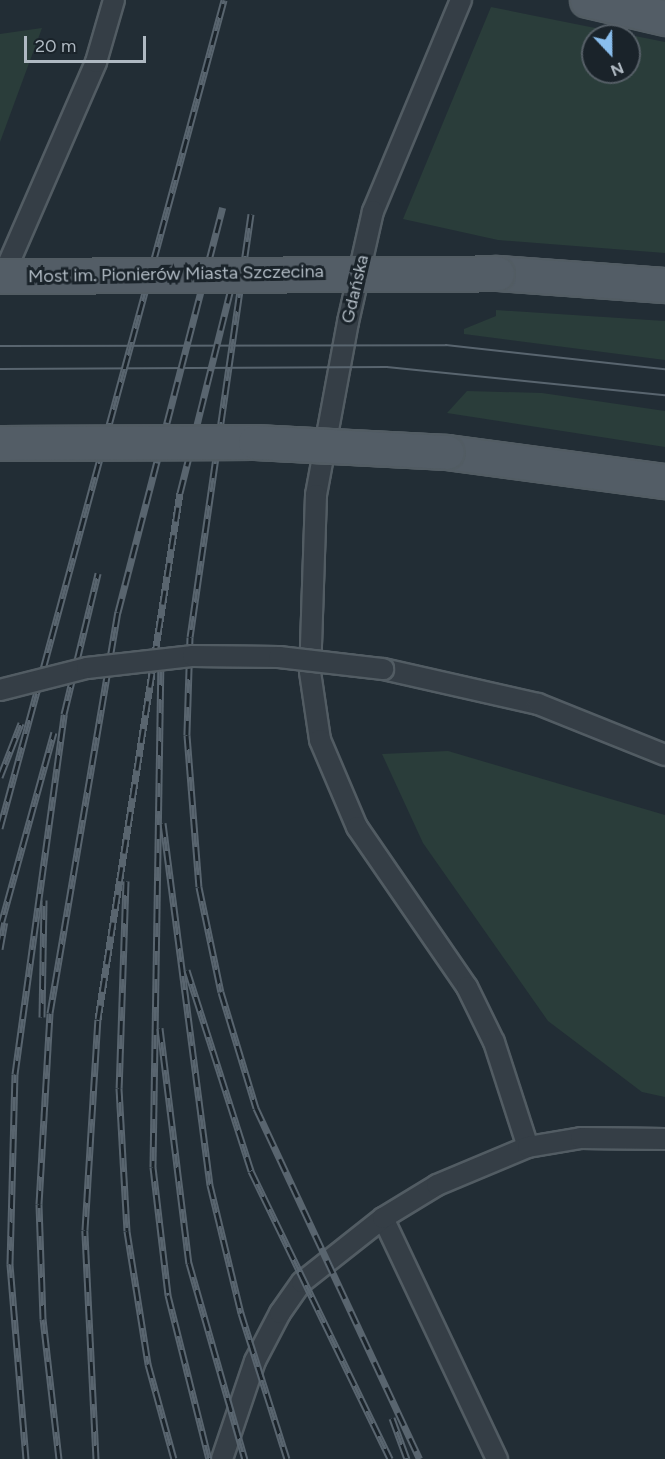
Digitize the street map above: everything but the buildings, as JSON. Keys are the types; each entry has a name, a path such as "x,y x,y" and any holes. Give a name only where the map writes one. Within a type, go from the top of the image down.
{"main road":[{"path":"594,1 665,18"},
{"name":"Most im. Pionierów Miasta Szczecina","path":"0,276 497,273 665,285"},
{"path":"0,443 255,442 447,452 665,481"}],"lane":[{"path":"0,283 92,72 114,0"},
{"name":"Gdańska","path":"461,0 373,211 316,495 309,593 310,672 320,740 357,827 467,987 494,1042 528,1147"},
{"path":"0,690 87,668 193,656 279,657 383,669 462,682 538,704 665,755"},
{"path":"222,1459 255,1361 280,1313 302,1282 383,1218 437,1185 528,1147 581,1138 665,1139"},
{"path":"383,1218 497,1459"}],"green space":[{"path":"491,7 581,25 581,84 641,84 641,37 665,42 665,253 498,240 403,219"},
{"path":"42,28 0,142 0,34"},
{"path":"496,310 665,321 665,360 464,334 464,329 496,316"},
{"path":"467,391 542,393 665,411 665,447 447,413"},
{"path":"448,751 665,815 665,1097 642,1092 548,1021 423,843 382,754"}],"tram line":[{"path":"0,346 446,345 665,369"},
{"path":"0,369 387,367 665,395"}],"railway":[{"path":"0,828 224,0"},
{"path":"59,1459 43,1319 39,1204 50,1013 118,612 223,207"},
{"path":"251,214 190,637 187,735 199,887 221,992 256,1108 420,1459"},
{"path":"96,1459 85,1230 98,1019 180,493 235,272"},
{"path":"26,1459 10,1264 15,1074 64,714 98,573"},
{"path":"161,657 153,1167 168,1295 209,1459"},
{"path":"0,777 21,723"},
{"path":"0,928 54,732"},
{"path":"163,823 210,1185 241,1313 287,1459"},
{"path":"126,881 119,1088 127,1231 148,1364 174,1459"},
{"path":"42,1017 44,900"},
{"path":"0,949 5,922"},
{"path":"187,970 251,1171 390,1459"},
{"path":"160,1028 189,1263 245,1459"},
{"path":"392,1418 407,1459"}]}
